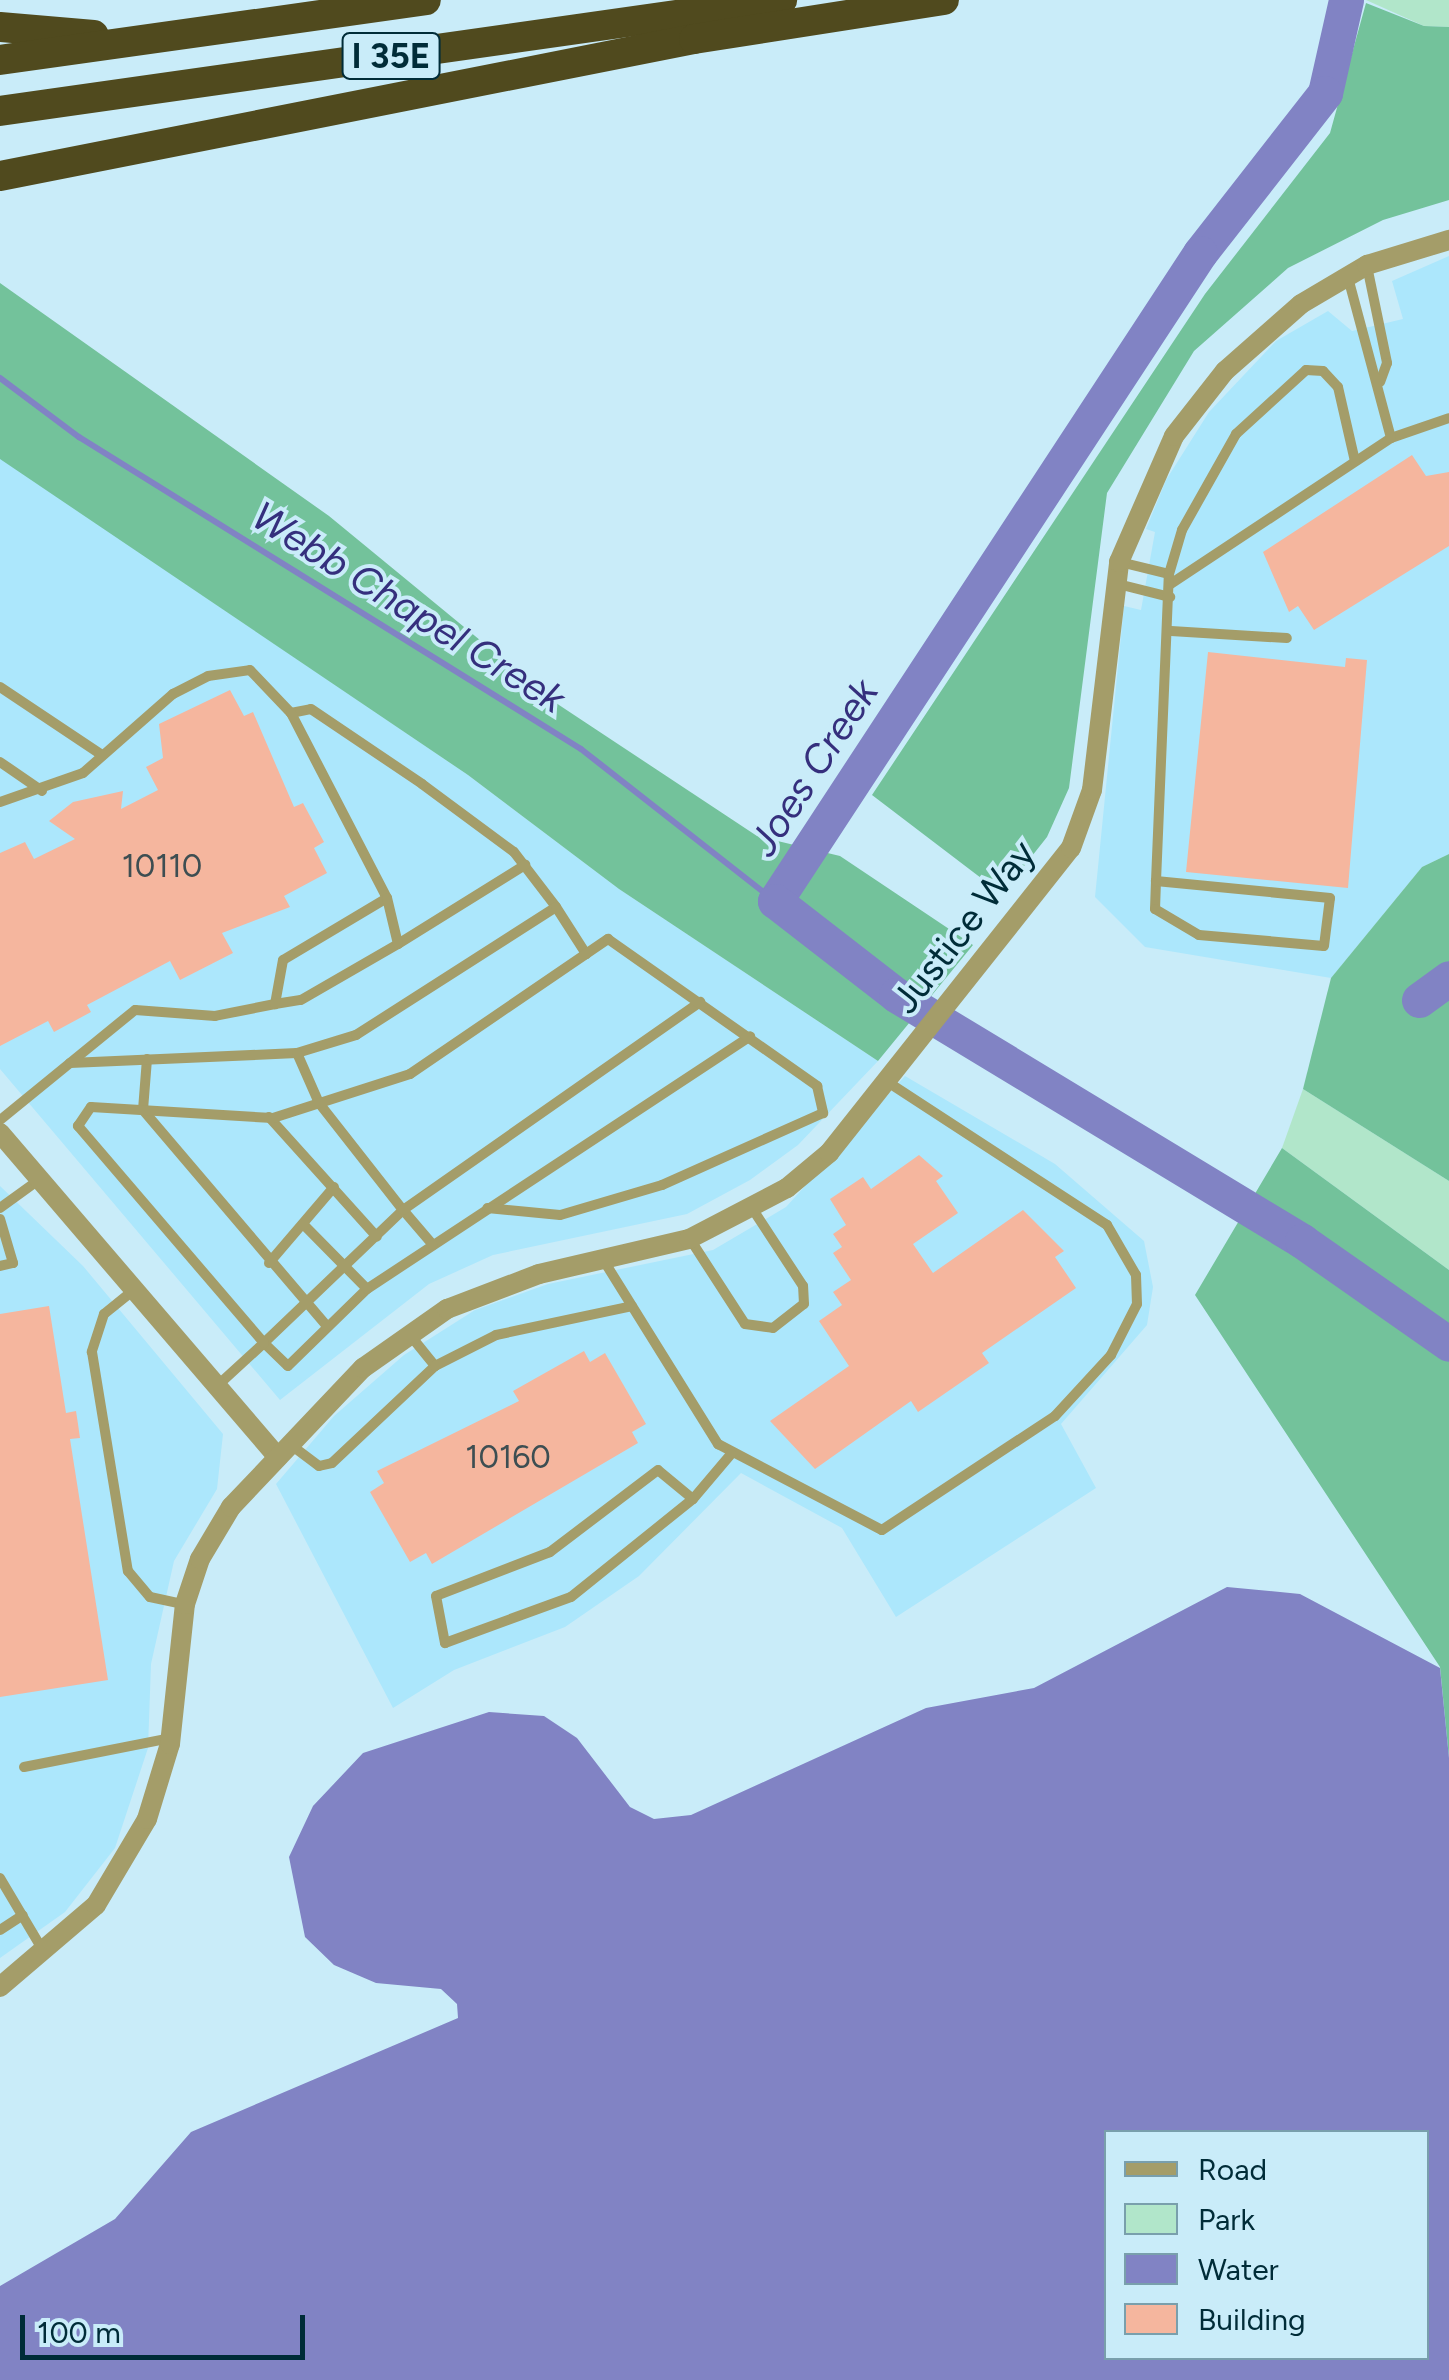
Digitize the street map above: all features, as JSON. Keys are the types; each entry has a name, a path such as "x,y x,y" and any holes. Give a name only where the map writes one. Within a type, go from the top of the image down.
{"highway":[{"name":"I 35E","path":"0,60 426,0"},
{"name":"I 35E","path":"0,111 782,0"},
{"path":"0,176 694,38 944,0"},
{"path":"0,27 142,40"}],"street":[{"name":"Justice Way","path":"0,1987 45,1953 96,1906 126,1860 170,1738 186,1604 200,1558 232,1507 363,1368 409,1334 494,1288 689,1238 752,1208 829,1153 890,1083 901,1063 1072,848 1084,818 1119,562 1149,481 1200,399 1258,336 1357,270 1449,240"},
{"path":"0,1133 218,1386 284,1451"}],"lane":[{"path":"1357,270 1367,368 1380,382"},
{"path":"1357,270 1386,363 1380,382 1391,438"},
{"path":"1156,881 1330,898 1324,946 1199,934 1155,909 1156,881 1171,630 1169,585 1182,530 1236,434 1306,370 1324,370 1338,386 1355,461"},
{"path":"1114,584 1169,585 1391,438 1449,418"},
{"path":"1119,562 1169,585"},
{"path":"1171,630 1287,638"},
{"path":"0,802 42,792 102,755 208,676 250,670 290,712 388,898 398,944"},
{"path":"0,687 102,755"},
{"path":"290,712 312,709 525,865 586,954"},
{"path":"0,762 42,792"},
{"path":"0,1120 135,1010 214,1016 301,1000 525,865"},
{"path":"275,1004 283,960 388,898"},
{"path":"70,1063 297,1052 356,1036 556,907"},
{"path":"487,1208 560,1215 662,1184 823,1113 818,1086 750,1036 608,940 410,1074 269,1118 91,1107 78,1126 264,1344 288,1366 367,1289 487,1208 750,1036"},
{"path":"218,1386 403,1210 700,1002"},
{"path":"297,1052 318,1103 433,1244"},
{"path":"147,1059 144,1110 303,1305 327,1326"},
{"path":"604,1262 708,1434 731,1454 882,1530 1055,1416 1128,1332 1136,1274 1108,1225 890,1083"},
{"path":"269,1118 377,1237"},
{"path":"0,1208 41,1178"},
{"path":"268,1263 334,1187"},
{"path":"689,1238 745,1324 773,1328 804,1304 803,1286 752,1208"},
{"path":"0,1219 14,1264 0,1266"},
{"path":"303,1224 367,1289"},
{"path":"135,1289 95,1332 104,1425 128,1572 150,1597 186,1604"},
{"path":"284,1451 319,1466 332,1464 366,1423 435,1366 496,1334 632,1306"},
{"path":"409,1334 435,1366"},
{"path":"693,1499 658,1470 550,1552 436,1596 445,1642 571,1597 693,1499 731,1454"},
{"path":"24,1767 170,1738"},
{"path":"0,1878 45,1953"},
{"path":"0,1930 23,1916"}],"shaded area":[{"path":"1449,256 1449,854 1422,867 1331,978 1145,947 1095,897 1124,606 1141,610 1155,532 1146,529 1166,480 1209,412 1276,341 1328,311 1352,331 1403,319 1392,281"},
{"path":"0,458 468,775 619,889 878,1061 798,1145 750,1180 687,1214 493,1255 429,1284 280,1400 0,1069"},
{"path":"905,1076 1055,1164 1144,1241 1153,1287 1147,1325 1061,1424 1096,1488 896,1617 842,1528 741,1473 639,1576 565,1627 454,1670 393,1708 276,1484 334,1416 404,1355 475,1310 548,1284 713,1250 786,1207"},
{"path":"0,1186 83,1266 223,1434 217,1489 174,1561 151,1664 148,1748 115,1848 65,1912 0,1958"}],"green space":[{"path":"1366,0 1449,0 1449,27 1424,26"},
{"path":"1366,3 1424,26 1449,27 1449,200 1383,220 1288,268 1194,351 1107,493 1069,788 1047,837 1002,894 872,795 1205,294 1330,133"},
{"path":"0,283 329,516 559,705 757,836 840,856 973,945 878,1061 619,889 468,775 0,459"},
{"path":"1449,854 1449,1181 1303,1089 1331,978 1422,867"},
{"path":"1303,1089 1449,1181 1449,1270 1282,1148"},
{"path":"1282,1148 1449,1270 1449,1758 1440,1667 1195,1295"}],"water":[{"path":"1227,1587 1300,1594 1440,1668 1449,1758 1449,2380 0,2380 0,2286 115,2219 191,2132 458,2018 457,2004 441,1989 376,1983 334,1965 305,1937 289,1857 313,1806 363,1753 489,1712 544,1716 577,1738 630,1807 654,1819 691,1815 926,1708 1034,1688"}],"building":[{"path":"1412,455 1426,476 1449,472 1449,546 1314,630 1298,606 1289,612 1263,552"},
{"path":"1208,652 1345,667 1346,658 1367,660 1348,888 1186,872"},
{"path":"230,690 244,716 253,712 294,807 303,803 324,842 314,848 327,873 284,896 290,907 222,933 233,953 180,980 170,961 87,1005 91,1012 54,1032 48,1021 0,1046 0,853 25,842 34,859 75,839 49,821 73,802 123,791 121,809 158,790 146,767 163,758 159,724"},
{"path":"919,1155 943,1176 936,1181 958,1213 913,1244 933,1273 1023,1210 1064,1251 1055,1257 1076,1288 982,1353 989,1363 918,1412 911,1401 815,1469 770,1421 849,1366 819,1321 842,1305 833,1292 851,1280 833,1253 842,1247 833,1234 846,1225 830,1199 863,1177 871,1189"},
{"path":"49,1306 66,1413 76,1411 80,1438 70,1439 108,1680 0,1697 0,1314"},
{"path":"584,1351 590,1362 605,1353 646,1424 632,1432 638,1443 432,1564 426,1553 410,1562 370,1492 384,1483 377,1471 519,1401 513,1391"}],"waterway":[{"name":"Joes Creek","path":"1346,0 1325,93 1200,253 775,901 896,995 1302,1241 1449,1344"},
{"name":"Webb Chapel Creek","path":"0,378 79,437 581,749 775,901"},
{"path":"1419,1000 1449,978"}]}
